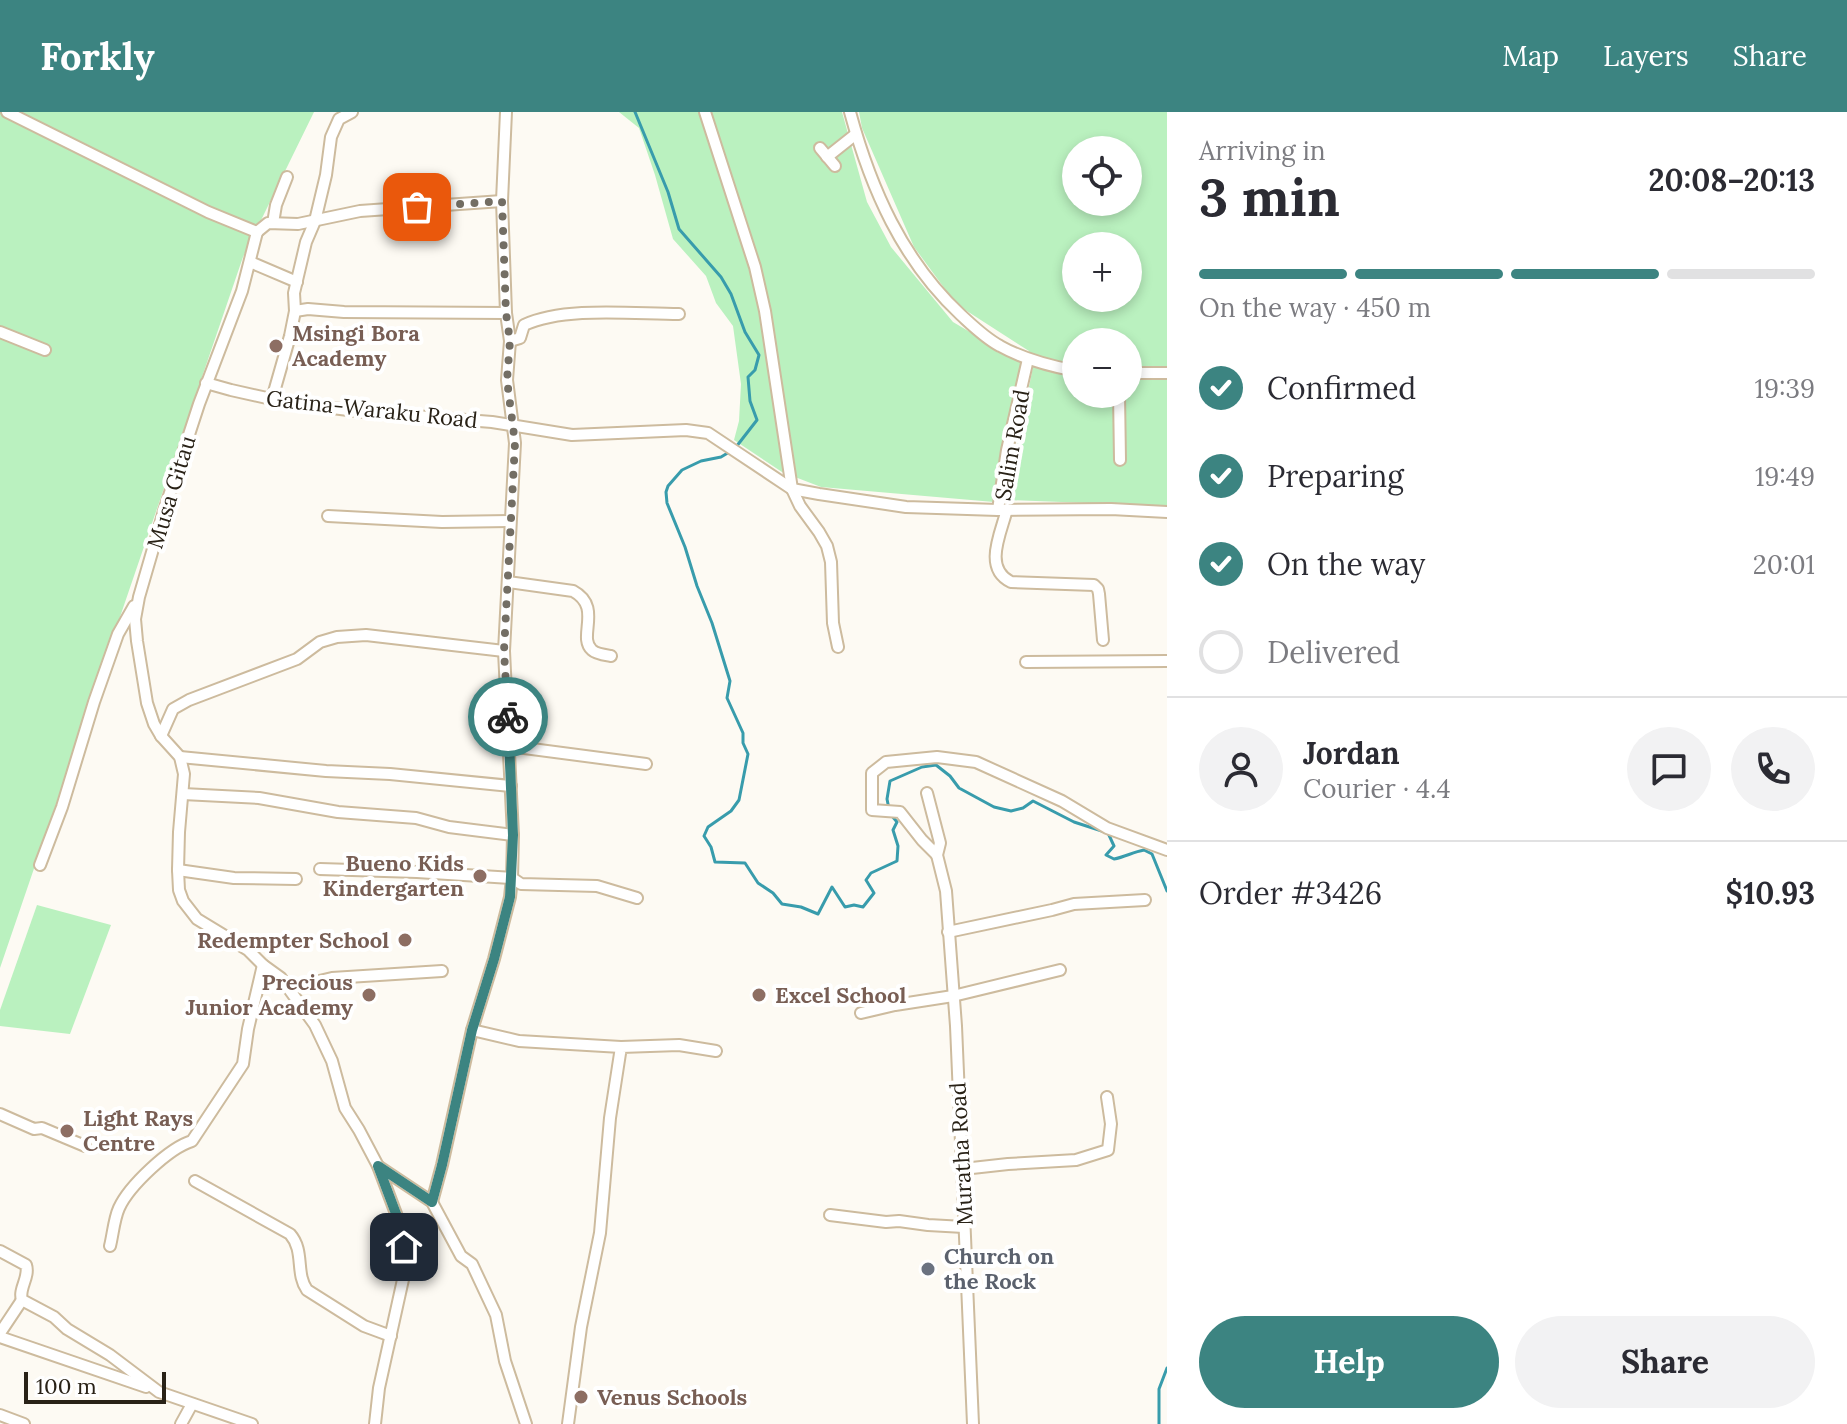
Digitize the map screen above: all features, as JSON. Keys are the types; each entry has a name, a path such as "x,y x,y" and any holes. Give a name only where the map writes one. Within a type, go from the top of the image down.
{"street":[{"path":"7,112 208,212 257,232 268,223 298,224 360,211 502,201"},
{"path":"272,399 295,311 294,293 306,242 315,221 335,126 339,119 352,112"},
{"path":"432,1202 472,1030 505,917 512,878 513,835 504,651 515,443 507,380 510,341 502,201 506,112"},
{"path":"705,112 755,267 765,311 792,489 827,546 831,562 833,623 838,647"},
{"path":"850,112 874,186 896,233 933,288 978,331 1000,346 1028,359 1062,368"},
{"path":"835,166 823,152 856,134"},
{"path":"273,223 287,177"},
{"name":"Musa Gitau","path":"180,757 161,736 147,703 135,619 164,511 206,383 242,291 257,232"},
{"path":"250,262 297,282"},
{"path":"295,311 506,313"},
{"path":"510,341 520,338 524,325 537,319 572,314 679,314"},
{"path":"0,332 45,350"},
{"name":"Salim Road","path":"1028,359 1007,450 1002,510 1167,512"},
{"path":"1142,373 1167,373"},
{"name":"Gatina-Waraku Road","path":"206,383 272,399 364,412 492,422 572,435 704,431 792,489 906,507 1002,510"},
{"path":"1119,408 1120,460"},
{"path":"1002,510 996,561 1004,578 1011,582 1094,585 1099,594 1103,640"},
{"path":"328,516 442,522 510,521"},
{"path":"508,582 573,591 580,595 588,607 590,649 611,656"},
{"path":"40,865 118,634 139,597"},
{"path":"161,736 173,709 189,700 297,659 320,642 337,637 366,635 504,651"},
{"path":"1026,662 1167,661"},
{"path":"509,746 646,764"},
{"path":"375,1424 379,1388 404,1275 401,1227 378,1166 345,1108 325,1045 315,1025 281,978 248,950 197,919 183,901 178,870 184,774 180,757 511,786"},
{"path":"937,855 900,812 872,810 872,773 886,762 937,757 976,762 1062,801 1107,828 1167,850"},
{"name":"Muratha Road","path":"927,793 940,843 937,855 946,891 963,1169 973,1424"},
{"path":"183,794 259,798 338,812 416,818 449,827 513,835"},
{"path":"320,869 512,878 521,884 597,886 637,898"},
{"path":"178,870 234,878 296,879"},
{"path":"948,932 1074,904 1145,900"},
{"path":"110,1246 118,1210 126,1198 164,1157 192,1141 243,1064 263,965"},
{"path":"861,1013 953,996 1060,970"},
{"path":"290,988 332,978 442,971"},
{"path":"472,1030 519,1041 621,1047 679,1045 716,1051"},
{"path":"568,1424 581,1327 600,1233 610,1118 621,1047"},
{"path":"963,1169 1076,1160 1108,1150 1111,1124 1107,1097"},
{"path":"0,1114 85,1146"},
{"path":"378,1166 432,1202 461,1256 472,1264 496,1315 505,1361 526,1424"},
{"path":"195,1181 290,1234 299,1248 301,1282 307,1290 364,1326 391,1336"},
{"path":"830,1215 964,1227"},
{"path":"0,1251 26,1265 28,1270 20,1296 22,1300 54,1317 78,1337 110,1355 152,1389"},
{"path":"22,1300 0,1335 252,1424"},
{"path":"181,1424 192,1404"},
{"path":"0,1415 24,1424"}],"green space":[{"path":"0,112 314,112 243,257 0,968"},
{"path":"619,112 842,112 867,202 891,247 953,322 1022,363 994,502 821,487 782,472 734,440 739,421 741,384 733,326 716,303 706,276 673,239 639,128"},
{"path":"859,112 1167,112 1167,506 1006,500 1033,367 1029,351 956,304 914,247 862,128"},
{"path":"37,905 111,925 70,1034 0,1026 0,1010"}],"waterway":[{"path":"635,112 668,192 679,229 721,277 745,332 759,355 755,370 748,377 750,401 757,420 736,447"},
{"path":"731,451 682,470 666,492 667,503 712,623 730,681 727,698 743,733 748,754 739,800 731,811 708,827 704,836 715,862 745,863 758,883 782,904 818,914 832,887 845,907 863,907 874,893 866,880 871,873 897,861 898,846 893,830 897,822 892,816"},
{"path":"889,809 890,781 922,767 936,765 959,788 994,807 1011,811 1033,801 1074,822 1108,833 1114,846 1106,855 1114,859 1144,850 1152,854 1167,891"},
{"path":"1159,1424 1159,1389 1167,1368"}],"way so far":[{"path":"417,207 502,201 510,341 507,380 515,443 504,651 508,717"}],"place":[{"name":"Msingi Bora Academy","path":"276,346"},
{"name":"Bueno Kids Kindergarten","path":"480,876"},
{"name":"Redempter School","path":"405,940"},
{"name":"Precious Junior Academy","path":"369,995"},
{"name":"Excel School","path":"759,995"},
{"name":"Light Rays Centre","path":"67,1131"},
{"name":"Church on the Rock","path":"928,1269"},
{"name":"Venus Schools","path":"581,1397"}],"route":[{"path":"404,1247 401,1227 378,1166 432,1202 472,1030 510,897 513,835 508,717"}]}
